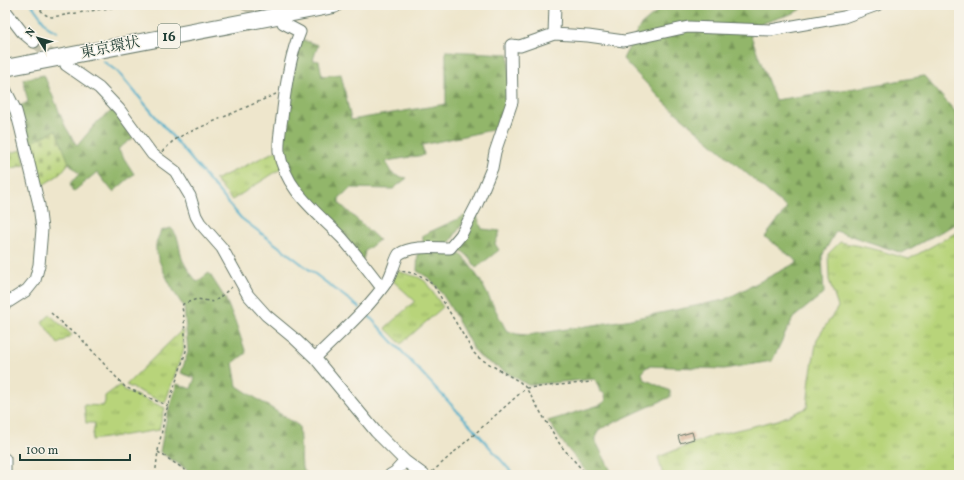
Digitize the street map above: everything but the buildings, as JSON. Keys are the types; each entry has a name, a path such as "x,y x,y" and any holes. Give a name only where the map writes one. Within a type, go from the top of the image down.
{"highway":[{"name":"東京環状","path":"5,58 280,5"},
{"name":"東京環状","path":"5,68 334,5"}],"street":[{"path":"554,34 555,5"},
{"path":"314,358 363,311 382,288 394,269 399,254 412,249 450,248 461,235 485,186 512,102 511,46 520,46 554,34 588,36 624,41 688,27 770,30 844,17 877,5"},
{"path":"5,10 22,32 34,42"},
{"path":"283,23 300,32 295,45 285,90 279,150 284,168 293,186 306,203 352,249 382,288"},
{"path":"66,65 99,88 119,109 152,154 169,166 179,177 190,196 196,216 200,223 222,248 248,295 266,316 295,339 314,358 376,432 405,461 424,475"},
{"path":"5,89 16,111 40,211 42,230 39,265 35,280 32,286 5,304"},
{"path":"5,104 24,143"},
{"path":"5,459 5,475"},
{"path":"390,475 395,472 405,461"}],"path":[{"path":"37,5 43,13 52,17 128,5"},
{"path":"156,158 173,141 183,135 285,90"},
{"path":"394,269 419,274 434,286 474,353 486,362 520,382 526,388 561,446 587,475"},
{"path":"156,475 158,452 168,406 186,351 183,304 197,299 214,302 240,280"},
{"path":"51,313 68,329 77,334 125,387 168,406"},
{"path":"429,475 526,388 592,382"},
{"path":"158,452 193,475"}],"green space":[{"path":"663,5 808,5 794,13 748,28 775,100 924,76 959,116 959,222 902,253 836,231 822,256 824,293 793,318 772,361 724,369 650,366 645,368 642,373 644,379 670,391 670,397 600,429 596,435 596,442 613,475 589,475 548,421 600,405 606,401 605,394 600,391 595,379 528,385 480,357 475,352 443,295 430,279 417,271 418,251 449,251 462,255 480,280 506,330 516,334 528,335 626,320 724,300 798,262 765,237 787,208 665,103 623,59 640,26"},
{"path":"303,40 318,45 313,60 319,61 322,76 341,74 351,120 446,104 446,51 509,54 509,102 501,128 422,145 424,155 386,161 393,174 407,178 393,189 351,188 339,198 339,203 379,240 365,251 363,260 307,201 285,167 282,134 300,41"},
{"path":"44,75 65,126 77,146 98,121 113,110 133,138 118,149 134,174 113,192 97,172 73,192 70,184 79,174 69,163 56,131 27,145 17,107 28,102 23,79"},
{"path":"56,130 69,163 60,174 40,187 27,145"},
{"path":"22,150 25,165 5,170 5,154"},
{"path":"278,150 282,168 232,200 215,180"},
{"path":"475,212 482,229 500,231 495,244 499,250 476,268 467,255 453,247"},
{"path":"469,214 448,245 426,246 423,241 423,235"},
{"path":"171,228 179,244 181,257 184,264 197,282 209,273 225,298 235,321 246,353 233,363 237,386 299,426 302,468 308,475 195,475 160,452 167,415 177,384 191,389 195,378 181,373 188,352 184,306 167,279 159,261 156,249 161,231"},
{"path":"959,231 959,475 663,475 658,457 712,436 778,420 807,408 810,378 817,339 838,307 829,280 828,254 840,242 874,249 909,259"},
{"path":"397,271 418,277 425,281 443,307 401,344 385,328 415,301 392,280"},
{"path":"50,315 72,335 58,344 42,322"},
{"path":"182,330 184,349 165,403 126,385"},
{"path":"120,385 124,390 165,408 159,430 92,440 95,423 86,423 84,405 103,406 105,396"}],"waterway":[{"path":"32,5 48,27 57,32"},
{"path":"103,61 118,72 241,218 360,308"},
{"path":"365,312 473,428 514,475"}],"tunnel":[{"path":"244,5 271,17"},
{"path":"34,42 59,60"}]}
